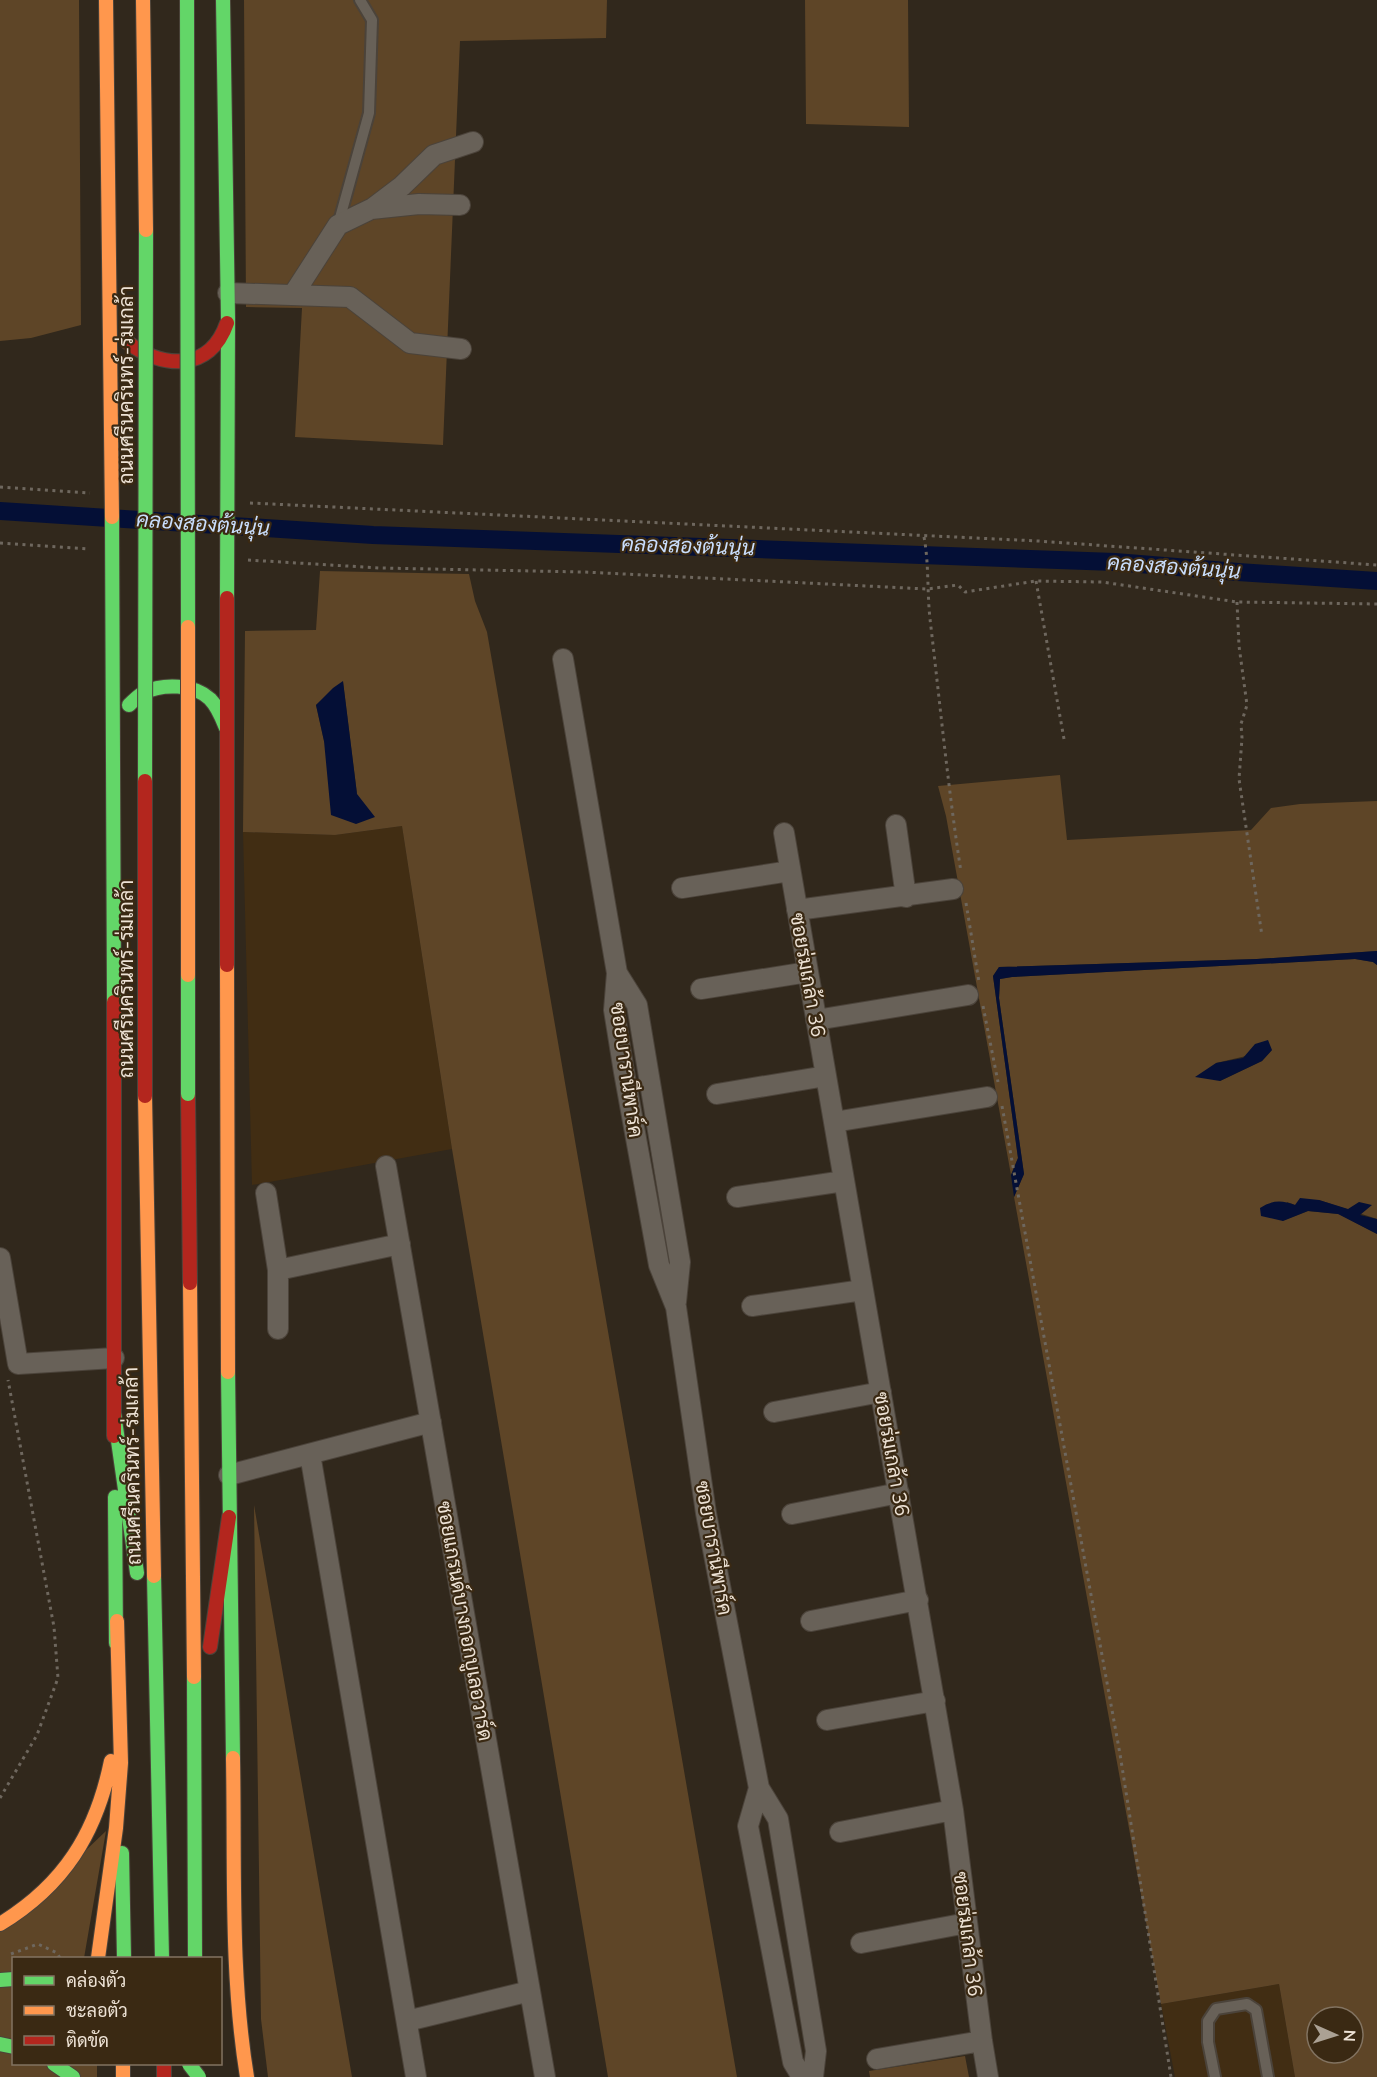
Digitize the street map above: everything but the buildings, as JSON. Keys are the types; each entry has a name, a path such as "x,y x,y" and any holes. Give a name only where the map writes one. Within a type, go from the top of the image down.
{"main road":[{"name":"ถนนศรีนครินทร์-ร่มเกล้า","path":"106,0 114,661 114,1413 117,1621"},
{"name":"ถนนศรีนครินทร์-ร่มเกล้า","path":"143,0 146,202 145,1096 162,1957"},
{"path":"186,0 188,1094 195,1957"},
{"path":"223,0 228,293 226,729 229,1518 236,1936 241,2030 247,2077"},
{"path":"111,316 122,337 134,349 150,356 180,362 194,360 216,348 225,333 228,318"},
{"path":"114,734 127,707 141,694 175,688 190,689 204,694 216,706 226,729"},
{"path":"114,1413 156,1708"},
{"path":"195,1771 215,1608 229,1518"},
{"path":"117,1621 124,1957"},
{"path":"0,1924 14,1917 43,1893 66,1867 89,1834 93,1824 109,1774 113,1744 117,1621"},
{"path":"98,1957 116,1828 121,1763"},
{"path":"55,2065 73,2077"}],"street":[{"path":"293,295 338,225 371,209 402,186 434,155 473,142"},
{"path":"371,209 419,204 460,205"},
{"path":"228,293 350,297 410,343 462,349"},
{"name":"ซอยบารานีพาร์ค","path":"562,659 617,973 637,1005 680,1262 676,1307 706,1513 759,1788 778,1819 816,2051 813,2077"},
{"path":"896,825 906,897"},
{"name":"ซอยร่มเกล้า 36","path":"784,833 953,1810 988,2077"},
{"path":"682,888 790,871"},
{"path":"797,910 906,897 960,885"},
{"path":"701,989 808,972"},
{"path":"816,1020 977,997"},
{"path":"717,1094 826,1076"},
{"path":"834,1122 995,1092"},
{"name":"ซอยแกรนด์บางกอกบูเลอวาร์ด","path":"386,1166 545,2077"},
{"path":"736,1197 844,1181"},
{"path":"266,1193 278,1270 278,1329"},
{"path":"278,1270 400,1244"},
{"path":"0,1258 18,1364 114,1358"},
{"path":"752,1306 863,1290"},
{"path":"774,1412 881,1392"},
{"path":"229,1475 431,1422"},
{"path":"310,1454 416,2077"},
{"path":"792,1514 899,1493"},
{"path":"811,1621 918,1600"},
{"path":"827,1720 935,1701"},
{"name":"ซอยบารานีพาร์ค","path":"759,1788 748,1826 793,2062 802,2077"},
{"path":"840,1832 953,1810"},
{"path":"861,1943 967,1923"},
{"path":"407,2020 530,1991"},
{"path":"877,2059 982,2041"}],"lane":[{"path":"338,225 369,113 372,20 360,0"},
{"path":"1215,2077 1208,2042 1209,2021 1216,2008 1247,2004 1256,2010 1268,2077"}],"path":[{"path":"0,487 95,493"},
{"path":"249,503 1038,541 1377,565"},
{"path":"924,537 927,589 960,885 977,997 1120,1754 1171,2077"},
{"path":"0,543 98,550"},
{"path":"238,559 381,568 585,572 927,589 958,585 965,592 1036,581 1102,582 1238,602 1377,604"},
{"path":"1036,581 1064,739"},
{"path":"1238,602 1239,646 1247,705 1240,724 1242,738 1239,779 1262,936"},
{"path":"0,1798 37,1735 58,1678 54,1627 6,1371"},
{"path":"12,1953 38,1944 57,1953 59,1957"}],"shaded area":[{"path":"0,0 79,0 81,325 31,338 0,341"},
{"path":"244,0 607,0 606,38 460,41 443,445 295,437 302,308 246,307"},
{"path":"805,0 908,0 909,127 806,124"},
{"path":"320,571 469,574 475,601 487,632 737,2077 608,2077 452,1149 402,826 335,835 243,832 245,631 316,630","holes":["343,682 357,794 324,741 316,705"]},
{"path":"1060,775 1067,840 1251,830 1271,808 1300,804 1377,801 1377,951 1257,959 999,967 993,976 1018,1158 1011,1175 946,816 938,786"},
{"path":"402,826 452,1149 252,1185 243,832 335,835"},
{"path":"1355,959 1373,962 1377,965 1377,1219 1319,1200 1295,1205 1287,1202 1282,1221 1308,1211 1339,1214 1377,1234 1377,2077 1295,2077 1279,1984 1161,2004 1014,1197 1024,1174 999,998 1000,979","holes":["1272,1050 1262,1061 1220,1081 1216,1063"]},
{"path":"254,1505 352,2077 268,2077 261,2019"},
{"path":"106,1831 84,1957 12,1957 12,2065 97,2065 97,2077 0,2077 0,1932"},
{"path":"1279,1984 1295,2077 1175,2077 1161,2004"},
{"path":"965,2056 969,2077 870,2077 869,2071"}],"water":[{"path":"343,681 357,794 375,817 356,824 331,815 324,741 316,705"},
{"path":"1377,951 1377,965 1373,962 1355,959 1000,979 999,998 1024,1174 1014,1197 1011,1175 1018,1158 993,976 999,967 1257,959"},
{"path":"1268,1040 1272,1050 1262,1061 1220,1081 1195,1077 1216,1063 1243,1058 1255,1044"},
{"path":"1300,1198 1319,1200 1348,1209 1359,1202 1372,1205 1360,1215 1377,1219 1377,1234 1338,1214 1308,1211 1283,1221 1261,1216 1260,1208 1264,1205 1286,1202 1295,1205"}],"waterway":[{"name":"คลองสองต้นนุ่น","path":"0,511 373,535 1115,562 1377,581"}],"traffic: fast":[{"path":"187,0 188,627"},
{"path":"223,0 228,318 227,598"},
{"path":"145,781 146,230"},
{"path":"112,517 114,1002"},
{"path":"129,705 141,694 151,690 169,687 196,690 210,699 218,709 226,728"},
{"path":"188,975 188,1094"},
{"path":"228,1372 233,1758"},
{"path":"114,1413 137,1573"},
{"path":"115,1497 116,1643"},
{"path":"154,1576 162,1957"},
{"path":"194,1677 195,1957"},
{"path":"122,1853 124,1957"},
{"path":"0,1980 12,1979"},
{"path":"0,2044 12,2047"},
{"path":"55,2065 73,2077"},
{"path":"190,2065 199,2077"}],"traffic: slow":[{"path":"106,0 112,517"},
{"path":"143,0 146,230"},
{"path":"188,627 188,975"},
{"path":"227,965 228,1372"},
{"path":"145,1096 154,1576"},
{"path":"190,1283 194,1677"},
{"path":"98,1957 116,1828 121,1763 117,1621"},
{"path":"233,1758 236,1958 247,2077"},
{"path":"0,1924 23,1909 42,1892 74,1855 96,1812 111,1761"},
{"path":"123,2065 123,2077"}],"traffic: jam":[{"path":"127,342 155,357 170,361 184,361 197,358 209,350 219,339 227,323"},
{"path":"227,598 227,965"},
{"path":"145,781 145,1096"},
{"path":"114,1002 114,1436"},
{"path":"188,1094 190,1283"},
{"path":"210,1647 229,1517"},
{"path":"164,2065 164,2077"}]}
